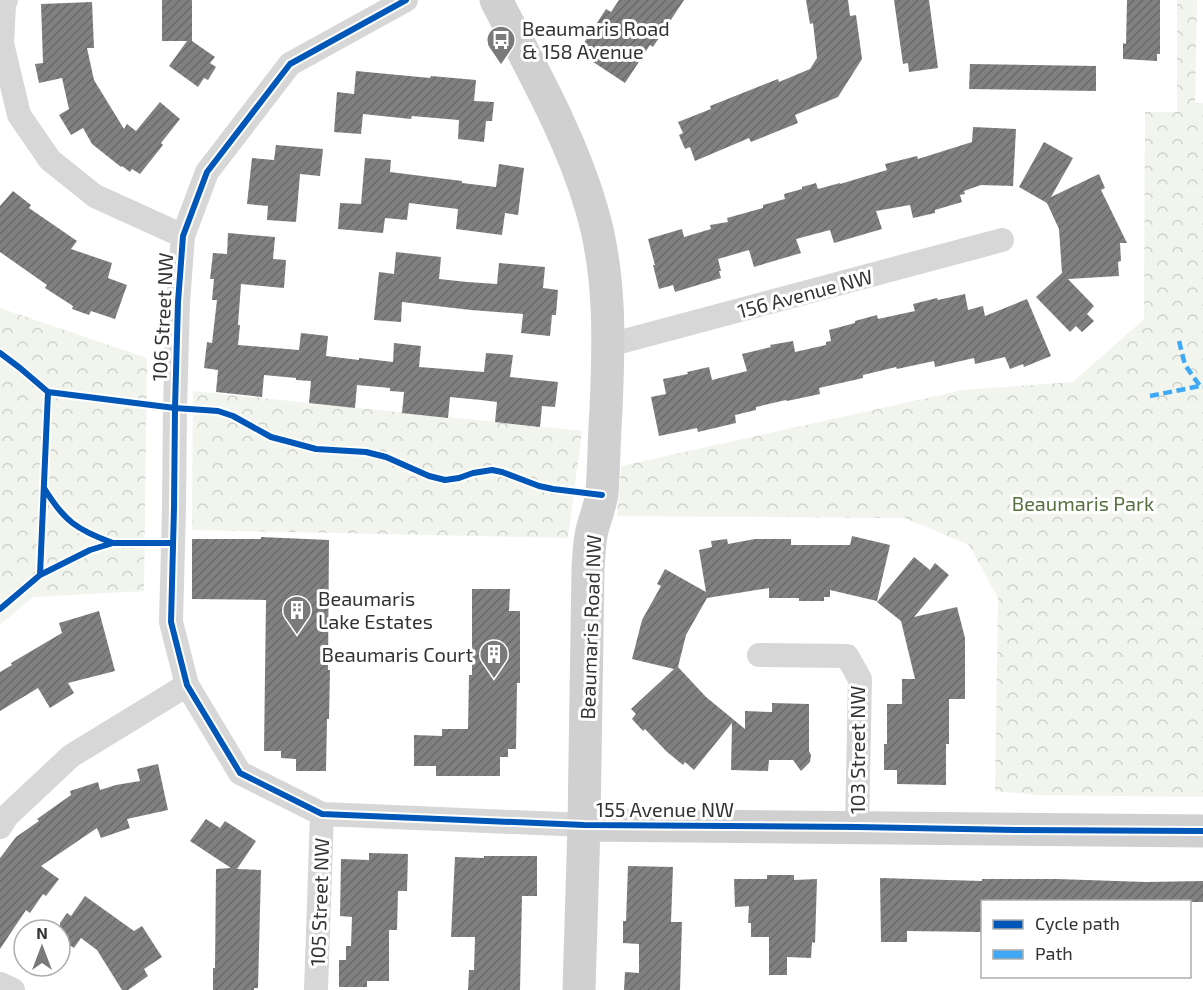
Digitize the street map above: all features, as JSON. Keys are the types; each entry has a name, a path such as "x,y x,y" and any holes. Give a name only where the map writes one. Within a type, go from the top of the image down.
{"street":[{"name":"106 Street NW","path":"6,0 3,43 19,115 50,160 95,196 183,236 178,302 171,622 187,685"},
{"path":"183,236 207,172 290,64 406,0"},
{"name":"Beaumaris Road NW","path":"496,0 567,141 584,185 600,243 606,278 609,345 602,495 591,535 588,568 579,990"},
{"name":"156 Avenue NW","path":"609,345 1002,240"},
{"name":"103 Street NW","path":"759,656 847,656 860,679 857,827"},
{"path":"0,826 6,816 71,756 187,685"},
{"name":"155 Avenue NW","path":"187,685 240,773 322,814 584,825 1203,831"},
{"name":"105 Street NW","path":"316,990 322,814"},
{"path":"0,984 13,990"}],"green space":[{"name":"Beaumaris Park","path":"1177,0 1197,0 1195,103 1203,103 1203,797 1036,795 995,791 998,598 969,545 905,518 617,516 621,466 963,390 1073,382 1144,319 1145,112 1177,112"},
{"path":"0,308 147,358 144,591 33,597 0,625"},
{"path":"193,391 582,431 568,538 192,530"}],"building":[{"path":"162,0 192,0 192,41 215,57 210,63 216,67 208,80 204,78 198,87 169,66 187,41 162,41"},
{"path":"619,0 684,0 653,47 650,45 625,83 578,52 606,9 611,12"},
{"path":"806,0 848,0 850,16 856,15 862,59 838,97 795,115 798,123 751,142 749,138 695,161 690,147 685,149 679,135 683,133 678,122 711,109 710,106 810,69 817,58 813,23 810,24"},
{"path":"894,0 929,0 938,68 909,72 908,63 903,64"},
{"path":"1127,0 1160,0 1160,54 1157,54 1157,61 1123,59 1123,43 1126,44"},
{"path":"92,2 94,48 87,48 94,80 124,129 127,124 136,131 160,102 180,119 140,174 132,169 130,172 121,167 92,144 83,128 71,135 59,115 69,109 62,78 39,83 35,64 43,63 41,4"},
{"path":"970,64 1096,66 1096,91 969,89"},
{"path":"356,71 476,80 474,101 494,102 492,121 486,121 484,142 458,139 459,120 412,116 411,119 363,114 361,134 334,132 337,92 354,94"},
{"path":"973,127 1016,129 1013,186 981,185 964,191 965,194 960,195 962,202 935,210 935,213 913,218 910,205 876,211 882,229 834,243 830,230 796,239 801,253 754,267 749,250 718,259 721,278 675,292 673,285 659,289 648,239 682,229 684,237 711,229 710,225 728,222 727,218 785,199 784,194 802,189 802,187 816,183 818,189 840,184 887,170 885,164 917,156 918,159 972,142"},
{"path":"1044,142 1073,158 1051,197 1099,174 1105,188 1101,190 1127,243 1120,243 1119,276 1068,279 1094,306 1087,314 1094,321 1082,332 1076,326 1070,332 1036,297 1062,273 1059,229 1047,203 1019,187"},
{"path":"276,145 323,149 320,176 300,174 296,222 267,220 268,206 247,204 252,158 274,160"},
{"path":"365,158 391,160 390,172 496,187 499,164 524,168 518,215 505,213 502,235 456,229 458,209 409,203 407,220 385,218 383,233 338,229 340,203 361,204"},
{"path":"13,191 31,205 29,208 77,241 71,249 112,263 108,278 127,285 115,319 91,311 89,315 72,309 73,306 45,288 47,285 0,252 0,206"},
{"path":"228,233 275,237 273,259 286,260 284,288 241,284 238,345 299,350 301,333 328,336 326,356 393,362 394,343 421,346 419,367 484,372 486,353 513,355 510,377 558,382 555,407 542,406 540,427 495,422 497,402 481,400 450,397 448,418 402,413 404,392 390,391 390,388 357,385 355,408 309,403 311,381 296,380 296,378 264,375 262,397 216,392 218,370 204,368 207,342 212,343 217,300 212,300 214,279 210,279 213,253 227,254"},
{"path":"396,252 441,257 439,279 467,282 497,284 499,263 545,267 543,288 558,290 556,315 552,315 550,336 521,333 523,314 402,302 401,322 374,320 379,272 394,274"},
{"path":"965,294 968,310 983,306 985,316 1027,299 1051,356 1024,367 1023,364 1010,369 1005,357 975,364 974,358 935,367 934,361 897,369 896,367 863,375 863,378 819,388 820,394 756,407 756,410 735,415 736,423 698,432 697,428 659,436 651,397 666,394 663,379 709,367 712,380 747,371 742,354 771,347 770,345 793,341 795,352 826,345 826,342 831,341 829,330 877,315 878,319 915,311 913,304"},
{"path":"852,536 890,545 877,601 830,590 830,597 824,597 824,601 769,598 769,588 707,598 686,635 678,667 706,697 745,729 745,711 772,712 772,703 809,704 809,751 811,755 810,762 801,771 793,760 769,760 768,771 731,770 732,723 694,770 685,762 683,765 632,719 636,714 631,709 674,669 632,659 642,620 661,586 657,584 665,569 706,592 699,550 712,547 711,541 727,539 728,544 755,539 791,539 791,545 850,545"},
{"name":"Beaumaris Lake Estates","path":"261,537 329,540 328,670 330,670 326,771 296,771 296,759 281,758 281,751 264,751 266,600 192,599 192,539 261,539"},
{"path":"914,557 930,570 935,563 949,575 914,617 957,607 965,638 965,699 949,699 946,785 897,784 897,770 884,770 884,744 887,744 887,704 902,704 902,679 915,679 901,621 877,602"},
{"name":"Beaumaris Court","path":"472,589 510,589 509,611 520,611 520,683 517,683 516,749 508,749 508,757 500,757 500,776 436,776 436,766 414,766 414,735 442,736 442,729 468,729 469,675 472,675"},
{"path":"99,611 115,671 68,683 74,693 50,708 38,688 0,711 0,672 62,633 59,623"},
{"path":"158,764 168,810 127,819 130,828 101,838 97,828 41,866 59,879 46,896 43,894 30,913 26,910 21,918 12,918 12,931 0,949 0,858 16,837 71,795 70,791 98,782 100,790 140,781 137,769"},
{"path":"206,819 220,828 225,821 256,841 237,869 261,870 258,988 254,990 213,990 216,869 231,868 190,841"},
{"path":"369,853 408,854 407,891 398,891 397,930 389,930 389,981 367,981 367,987 339,987 339,960 346,960 346,946 351,946 352,917 340,916 341,859 369,860"},
{"path":"484,856 537,856 537,896 522,896 520,990 468,990 469,970 474,970 475,937 451,937 455,857 484,858"},
{"path":"628,866 673,867 671,922 682,922 680,990 624,990 625,972 639,973 639,944 623,943"},
{"path":"767,875 794,875 794,880 817,879 815,943 812,942 811,958 787,957 787,975 769,975 769,937 751,937 751,923 748,923 749,906 735,907 734,879 767,879"},
{"path":"880,878 982,881 982,879 1057,879 1203,881 1203,902 1191,902 1191,900 981,900 981,932 907,931 907,942 881,942"},
{"path":"85,896 134,931 142,926 162,957 144,969 148,976 128,990 122,990 97,950 81,938 74,948 72,947 72,918 64,918 67,913 71,916"}],"marked path":[{"path":"1179,341 1185,365 1200,386"},
{"path":"1150,396 1203,387"}],"cycle path":[{"path":"406,0 290,64 207,172 183,236 178,302 171,622 187,685 240,773 322,814 584,825 1203,831"},
{"path":"0,353 48,392 40,575 0,609"},
{"path":"48,392 218,411 233,416 271,437 316,449 366,452 386,457 429,476 445,480 492,470 539,486 602,495"},
{"path":"44,488 58,509 72,523 90,534 113,543"},
{"path":"40,575 90,550 113,543 173,543"}],"place":[{"name":"Beaumaris Road & 158 Avenue","path":"501,66"},
{"name":"Beaumaris Lake Estates","path":"297,636"},
{"name":"Beaumaris Court","path":"494,680"}]}
